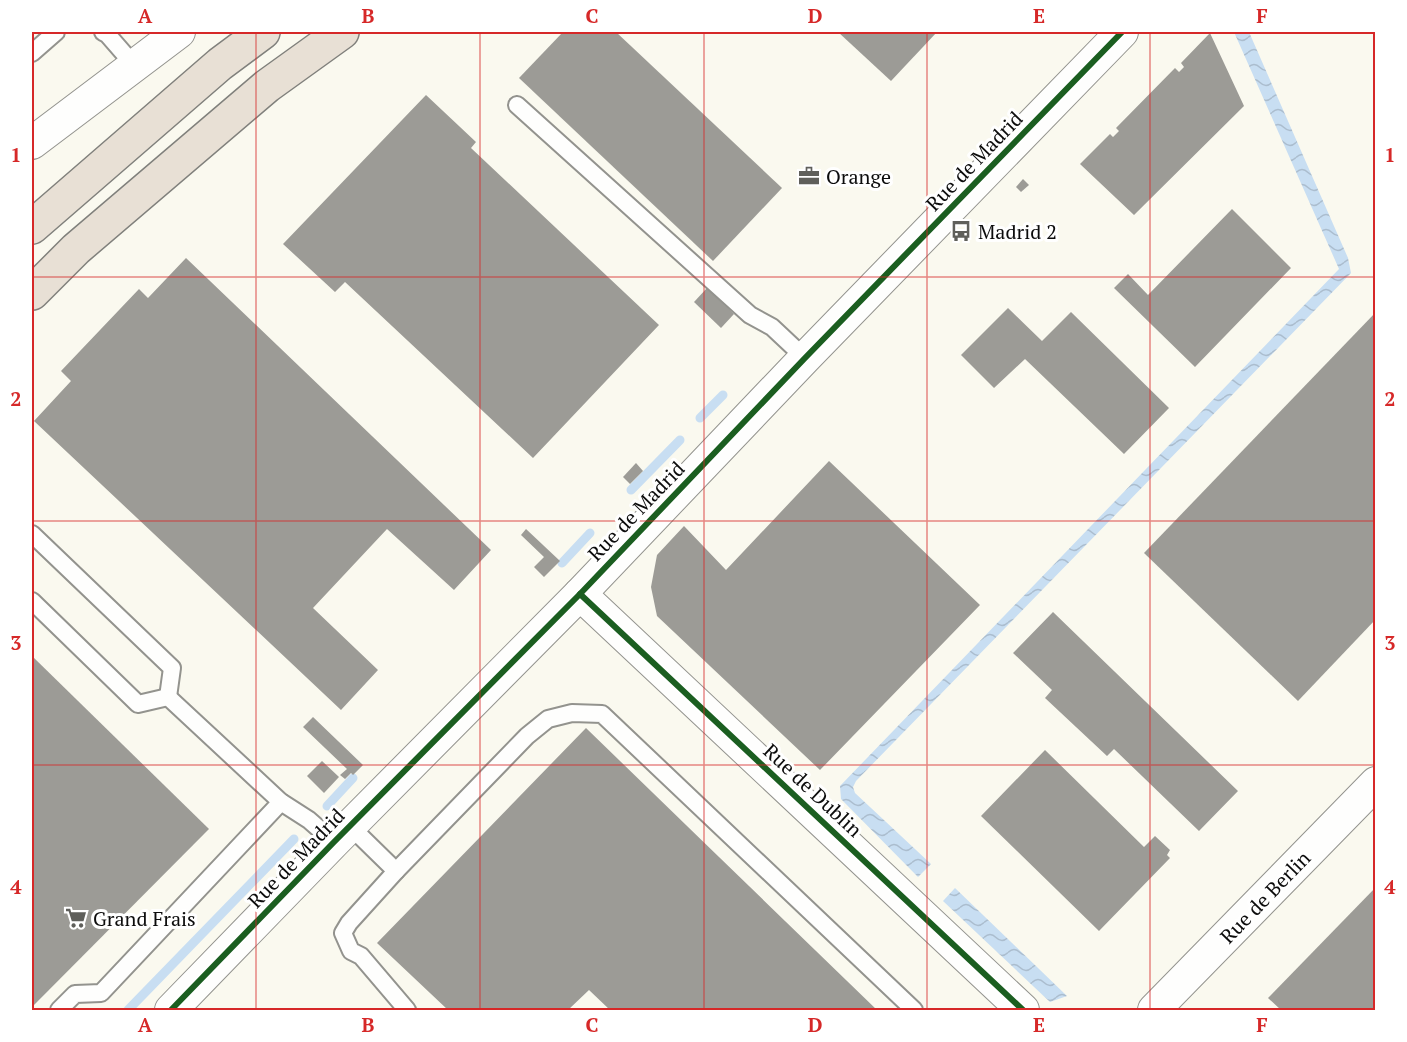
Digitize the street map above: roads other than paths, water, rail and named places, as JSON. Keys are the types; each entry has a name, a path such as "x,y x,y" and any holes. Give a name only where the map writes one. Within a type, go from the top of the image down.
{"highway":[{"path":"32,227 220,64 263,32"},
{"path":"32,293 76,249 267,86 342,32"}],"street":[{"path":"32,143 179,32"},
{"name":"Rue de Madrid","path":"171,1011 579,594 1122,32"},
{"name":"Rue de Dublin","path":"579,594 1023,1011"},
{"name":"Rue de Berlin","path":"1154,1011 1376,783"}],"lane":[{"path":"32,53 56,32"},
{"path":"103,32 134,65"},
{"path":"517,105 750,315 772,327 805,358"},
{"path":"32,534 171,668 168,697"},
{"path":"32,601 138,704 168,697"},
{"path":"168,697 281,802 309,820 342,834 396,872"},
{"path":"407,1011 361,956 351,951 343,933 349,923 396,872 527,736 548,718 572,713 603,714 914,1011"},
{"path":"59,1011 75,994 101,993 281,802"}],"water":[{"path":"1234,32 1249,32 1348,258 1351,273 856,781 853,787 855,793 931,864 918,877 841,799 840,786 1339,269"},
{"path":"955,888 1067,996 1050,1002 943,901"}],"waterway":[{"path":"700,418 723,395"},
{"path":"631,490 680,440"},
{"path":"562,563 590,533"},
{"path":"327,806 353,778"},
{"path":"128,1010 294,839"}],"place":[{"name":"Orange","path":"809,176"},
{"name":"Madrid 2","path":"961,231"},
{"name":"Grand Frais","path":"76,918"}]}
